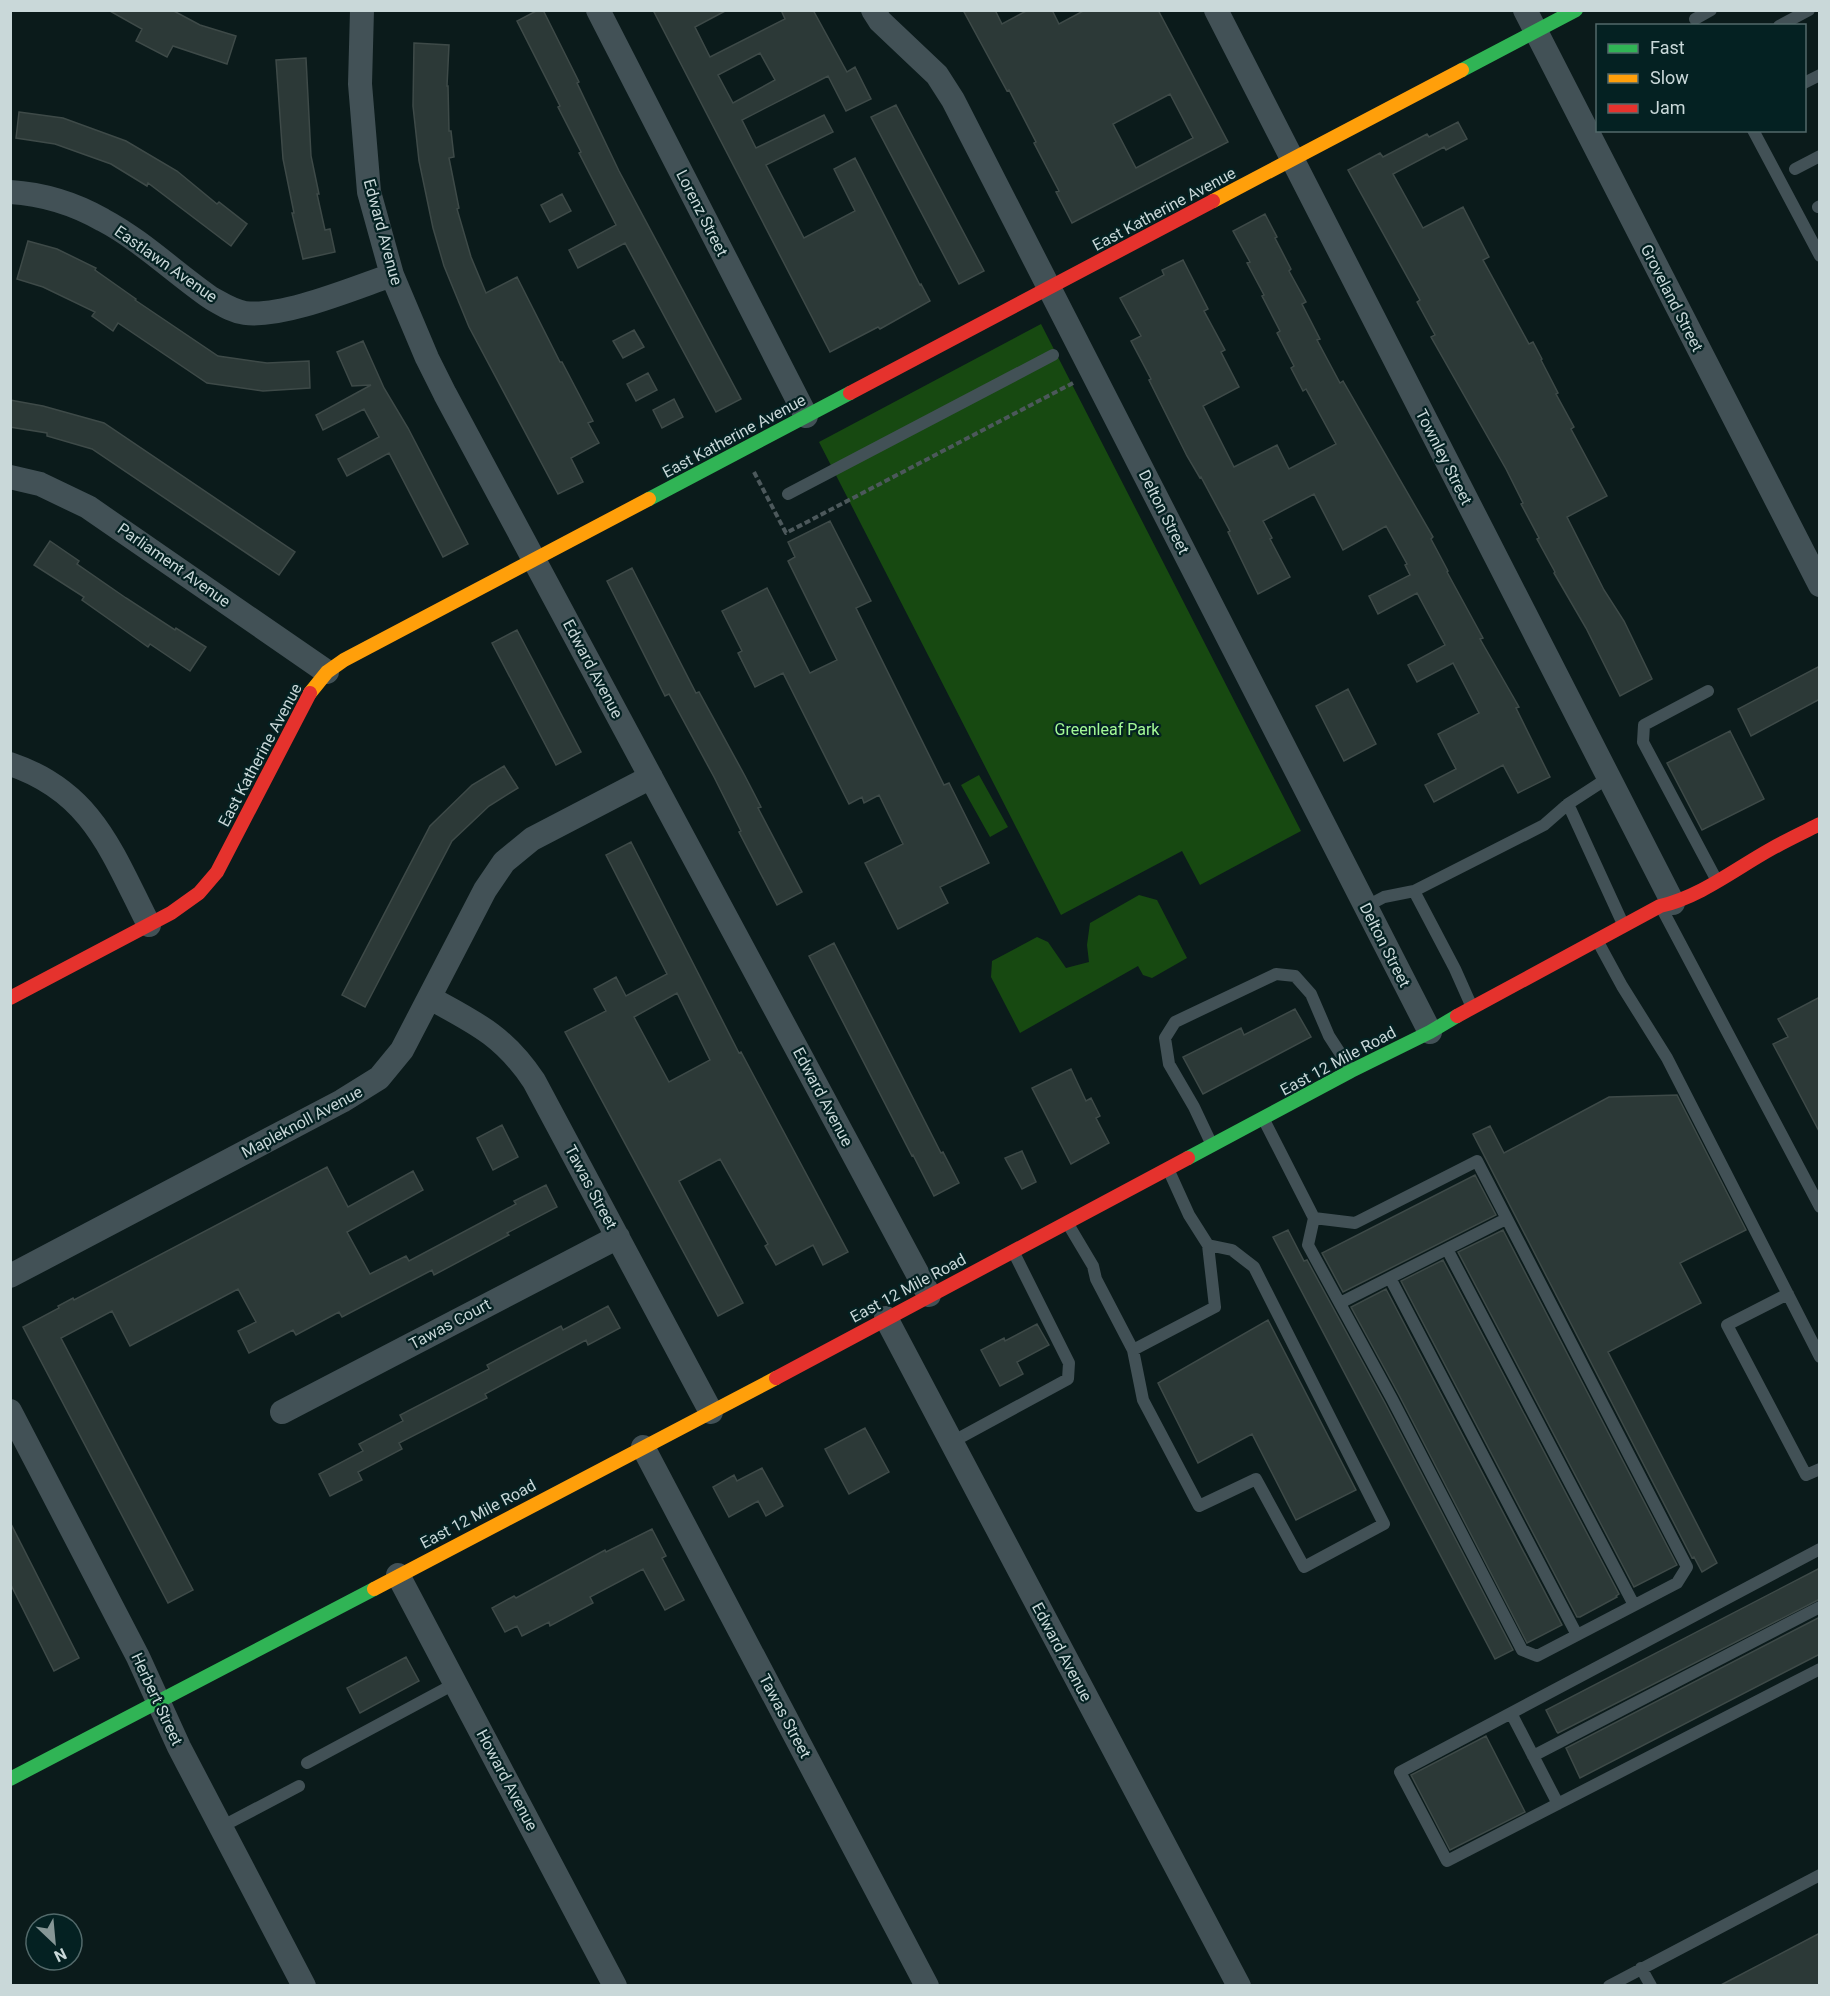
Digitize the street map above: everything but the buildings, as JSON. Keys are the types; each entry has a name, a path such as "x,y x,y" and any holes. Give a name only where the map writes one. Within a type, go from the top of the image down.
{"main road":[{"name":"East Katherine Avenue","path":"10,998 149,925 184,905 199,893 217,872 312,688 327,672 344,660 1576,10"},
{"name":"East 12 Mile Road","path":"10,1779 711,1412 1351,1071 1430,1032 1623,925 1718,880 1820,824"}],"street":[{"name":"Edward Avenue","path":"362,10 360,84 368,181 392,275 432,367 929,1295"},
{"name":"Lorenz Street","path":"598,10 806,416"},
{"name":"Delton Street","path":"873,10 880,21 937,75 946,87 1430,1032"},
{"name":"Townley Street","path":"1216,10 1608,778 1666,905"},
{"name":"Groveland Street","path":"1525,10 1820,585"},
{"name":"Eastlawn Avenue","path":"10,192 60,202 103,220 211,298 230,309 245,313 267,313 297,306 392,275"},
{"name":"Parliament Avenue","path":"10,477 39,484 88,507 327,672"},
{"path":"10,764 31,771 53,783 75,800 92,819 149,925"},
{"name":"Mapleknoll Avenue","path":"10,1276 363,1090 390,1067 402,1050 485,890 504,862 532,839 651,777"},
{"name":"Tawas Street","path":"430,998 490,1032 523,1064 711,1412"},
{"name":"Tawas Court","path":"282,1412 618,1237"},
{"name":"Edward Avenue","path":"886,1318 1239,1986"},
{"name":"Herbert Street","path":"10,1411 138,1657 179,1747 304,1986"},
{"name":"Tawas Street","path":"643,1447 927,1986"},
{"name":"Howard Avenue","path":"398,1575 615,1986"}],"lane":[{"path":"1694,18 1711,10"},
{"path":"1783,24 1809,10"},
{"path":"1806,82 1820,75"},
{"path":"1754,132 1820,256"},
{"path":"1795,169 1820,156"},
{"path":"788,494 1053,355"},
{"path":"1708,691 1644,725 1643,742 1718,880"},
{"path":"1365,907 1384,897 1414,891 1544,825 1568,804 1608,778"},
{"path":"1568,804 1623,925"},
{"path":"1414,891 1472,1007"},
{"path":"1666,905 1820,1207"},
{"path":"1597,939 1622,986 1667,1058 1820,1357"},
{"path":"1212,1145 1194,1107 1169,1064 1165,1038 1175,1022 1276,974 1295,976 1311,994 1329,1036 1351,1071"},
{"path":"1263,1119 1314,1218 1308,1245 1392,1399 1522,1650 1537,1656 1677,1583 1687,1567 1476,1161 1356,1223 1314,1218"},
{"path":"1133,1350 1215,1307 1208,1245 1189,1215 1168,1170"},
{"path":"1340,1303 1506,1219"},
{"path":"1067,1222 1093,1266 1096,1279 1133,1350 1143,1400 1199,1506 1256,1479 1304,1567 1384,1524 1254,1267 1232,1250 1208,1245"},
{"path":"1447,1249 1634,1605"},
{"path":"952,1442 1068,1379 1069,1363 1012,1250"},
{"path":"1389,1278 1577,1635"},
{"path":"1788,1294 1727,1325 1806,1475 1820,1469"},
{"path":"1820,1549 1400,1772 1447,1861 1820,1669"},
{"path":"1533,1756 1820,1607"},
{"path":"307,1763 456,1683"},
{"path":"1511,1713 1558,1804"},
{"path":"221,1827 299,1786"},
{"path":"1609,1986 1820,1875"},
{"path":"1641,1968 1651,1986"}],"path":[{"path":"754,472 786,533 1074,382"}],"green space":[{"name":"Greenleaf Park","path":"1041,324 1301,831 1200,885 1182,851 1061,915 819,442"},
{"path":"979,775 1008,827 990,837 961,785"},
{"path":"1139,895 1157,900 1187,958 1152,978 1143,975 1138,966 1020,1033 991,977 992,961 1037,937 1048,942 1066,968 1089,962 1087,945 1090,923"}],"traffic: fast":[{"path":"1462,70 1576,10"},
{"path":"649,499 850,393"},
{"path":"1188,1158 1457,1016"},
{"path":"10,1779 374,1589"}],"traffic: slow":[{"path":"1213,201 1462,70"},
{"path":"310,693 327,672 344,660 649,499"},
{"path":"374,1589 776,1378"}],"traffic: jam":[{"path":"850,393 1213,201"},
{"path":"10,998 171,913 199,893 217,872 310,693"},
{"path":"1457,1016 1660,906 1675,902 1717,882 1771,849 1820,824"},
{"path":"776,1378 1188,1158"}]}
